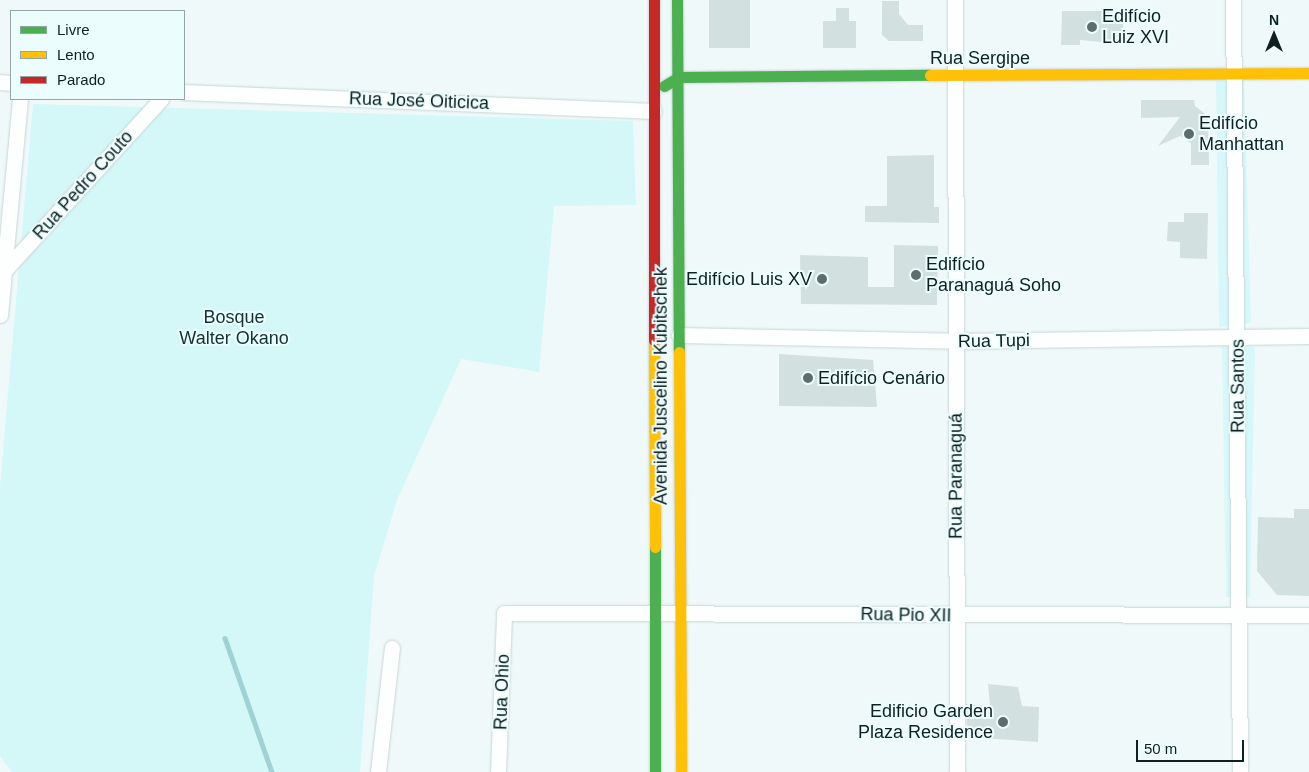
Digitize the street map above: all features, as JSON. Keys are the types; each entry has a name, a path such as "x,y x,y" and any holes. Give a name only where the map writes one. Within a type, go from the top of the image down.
{"main road":[{"name":"Avenida Juscelino Kubitschek","path":"654,0 656,772"},
{"name":"Avenida Juscelino Kubitschek","path":"677,0 679,78 678,611 681,772"},
{"name":"Rua Sergipe","path":"654,92 679,78 1309,73"},
{"path":"655,745 662,772"}],"street":[{"name":"Rua Paranaguá","path":"955,0 957,772"},
{"name":"Rua Santos","path":"1233,0 1232,73 1238,338 1240,772"},
{"name":"Rua José Oiticica","path":"185,92 654,111"},
{"path":"0,315 20,100"},
{"name":"Rua Pedro Couto","path":"4,271 160,100"},
{"name":"Rua Tupi","path":"679,335 956,341 1309,336"},
{"name":"Rua Pio XII","path":"504,613 678,611 956,616 1309,615"},
{"name":"Rua Ohio","path":"498,772 504,613"},
{"path":"378,772 392,648"}],"shaded area":[{"path":"1244,80 1251,323 1219,327 1216,81"},
{"path":"1222,346 1255,347 1250,597 1226,597"}],"green space":[{"name":"Bosque Walter Okano","path":"33,104 633,121 636,205 554,206 539,372 461,359 397,500 374,576 360,772 12,772 0,756 0,486"}],"building":[{"path":"709,0 750,0 750,48 709,48"},
{"path":"882,1 899,1 899,14 908,25 923,25 923,41 889,41 882,35"},
{"path":"836,8 849,8 849,21 856,21 856,48 823,48 823,21 836,21"},
{"name":"Edifício Luiz XVI","path":"1062,11 1123,11 1123,44 1080,40 1080,45 1061,45"},
{"name":"Edifício Manhattan","path":"1141,100 1194,100 1195,106 1208,116 1209,165 1191,165 1191,143 1180,136 1158,146 1180,117 1141,118"},
{"path":"934,155 934,207 939,207 939,223 865,222 865,206 887,206 887,156"},
{"path":"1184,213 1208,213 1207,259 1180,258 1180,242 1167,241 1168,222 1184,222"},
{"path":"894,245 938,246 937,305 801,304 800,255 868,257 868,287 894,287"},
{"path":"779,354 873,360 877,407 779,406"},
{"path":"1294,509 1309,509 1309,596 1277,595 1257,571 1258,517 1294,518"},
{"name":"Edificio Garden Plaza Residence","path":"988,684 1018,687 1022,706 1039,707 1038,742 968,737 966,704 990,706"}],"waterway":[{"path":"225,638 272,772"}],"traffic: fast":[{"path":"677,0 679,352"},
{"path":"664,86 679,77 930,75"},
{"path":"655,547 655,772"}],"traffic: slow":[{"path":"930,75 1309,73"},
{"path":"654,340 655,547"},
{"path":"679,352 681,772"}],"traffic: jam":[{"path":"654,0 654,340"}],"place":[{"name":"Edifício Luiz XVI","path":"1092,27"},
{"name":"Edifício Manhattan","path":"1189,134"},
{"name":"Edifício Paranaguá Soho","path":"916,275"},
{"name":"Edifício Luis XV","path":"822,279"},
{"name":"Edifício Cenário","path":"808,378"},
{"name":"Edificio Garden Plaza Residence","path":"1003,722"}]}
